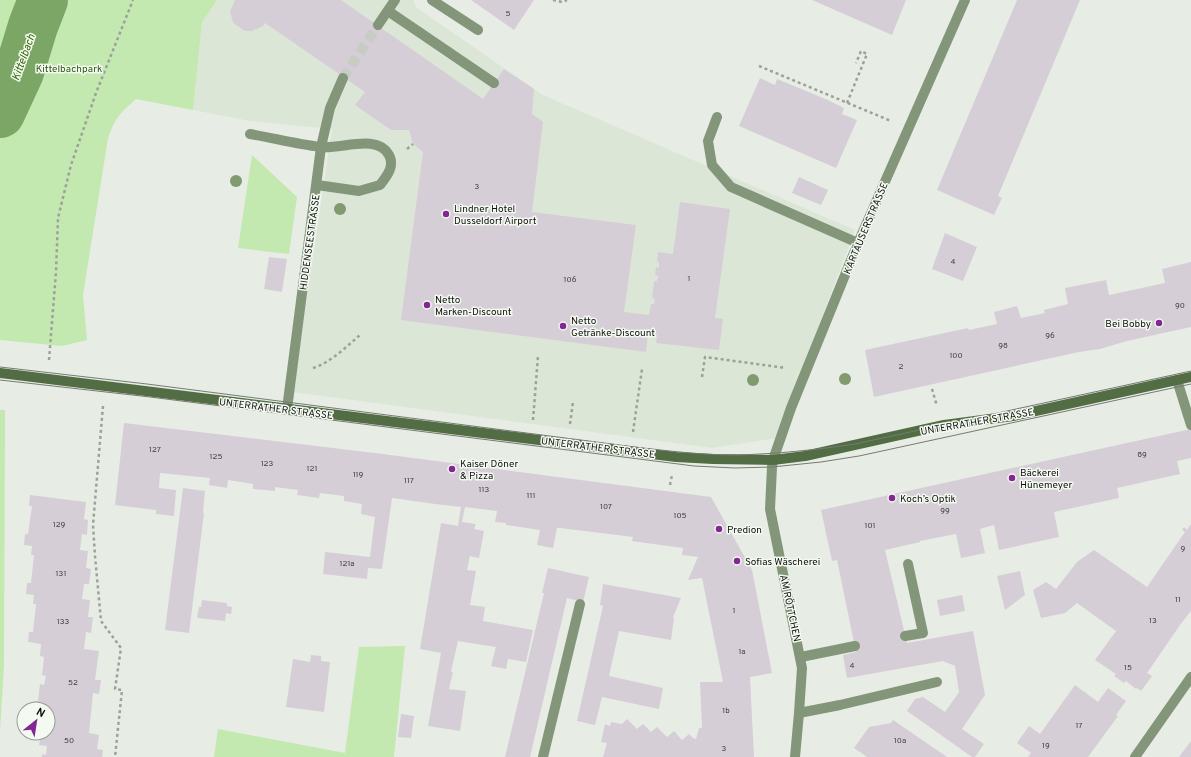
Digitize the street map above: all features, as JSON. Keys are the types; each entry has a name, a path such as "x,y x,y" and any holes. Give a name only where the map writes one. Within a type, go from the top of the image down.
{"main road":[{"name":"UNTERRATHER STRASSE","path":"0,373 676,457 773,460 836,450 944,426 1013,416 1191,377"}],"street":[{"path":"378,25 395,0"},
{"path":"432,0 478,30"},
{"name":"KARTÄUSERSTRASSE","path":"773,460 806,369 858,242 965,0"},
{"path":"388,11 494,83"},
{"name":"HIDDENSEESTRASSE","path":"287,409 321,147 330,108 343,78"},
{"path":"717,117 708,141 712,166 732,187 858,242"},
{"path":"250,134 321,147 372,143 386,150 391,159 389,173 380,185 359,191 316,185"},
{"path":"1177,380 1191,425"},
{"name":"AM RÖTTCHEN","path":"773,460 770,509 802,668 795,757"},
{"path":"905,636 924,633 908,564"},
{"path":"543,757 580,604"},
{"path":"801,657 855,646"},
{"path":"1135,757 1191,677"},
{"path":"799,713 938,682"}],"path":[{"path":"47,378 56,272 58,218 71,165 96,93 133,0"},
{"path":"553,0 562,2 567,0"},
{"path":"847,103 867,54 861,51 856,63"},
{"path":"759,66 908,128"},
{"path":"292,366 310,368 320,366 360,335"},
{"path":"531,439 538,356"},
{"path":"702,377 705,357 775,368 806,369"},
{"path":"630,451 635,406 642,369"},
{"path":"105,385 93,525 101,621 121,648 115,689 122,690 115,757"}],"shaded area":[{"path":"217,0 413,0 417,8 543,95 855,230 776,438 712,448 293,392 332,129 250,121 193,110 202,22"}],"green space":[{"name":"Kittelbachpark","path":"0,0 217,0 202,22 193,110 136,99 122,112 113,125 108,138 83,295 87,340 62,346 0,340"},
{"path":"252,155 297,197 289,254 238,248"},
{"path":"0,410 5,410 4,664 0,732"},
{"path":"405,646 394,757 214,757 218,729 345,753 359,647"}],"building":[{"path":"235,0 341,0 483,99 504,69 534,89 532,114 543,122 532,212 636,225 624,312 649,315 651,304 654,304 655,299 652,298 654,281 657,281 658,276 655,275 656,267 659,268 659,262 657,262 658,252 673,254 680,202 730,209 715,318 723,319 719,350 656,343 657,335 648,334 646,352 401,320 423,152 413,144 409,130 391,130 355,105 365,92 265,23 263,26 252,31 245,31 236,25 233,22 230,12"},
{"path":"471,0 534,0 514,30"},
{"path":"812,0 906,0 892,35"},
{"path":"1017,0 1080,0 998,196 1002,198 994,215 937,190"},
{"path":"760,78 775,85 777,79 828,100 844,108 842,114 857,120 836,168 739,126"},
{"path":"799,177 828,190 821,205 792,193"},
{"path":"945,233 977,247 963,281 932,269"},
{"path":"269,257 287,259 282,292 264,289"},
{"path":"1191,262 1191,327 1127,341 1100,349 1079,352 874,397 865,350 968,328 969,330 997,324 994,312 1017,306 1021,318 1045,313 1044,310 1068,304 1065,288 1106,280 1109,295 1165,283 1162,269"},
{"path":"124,423 383,454 711,497 752,570 772,673 750,677 754,757 603,757 607,743 601,742 605,724 610,726 611,722 622,724 627,719 637,729 643,724 651,732 657,727 667,737 674,731 682,740 689,734 696,739 699,728 702,728 700,682 723,682 702,578 688,580 698,557 682,555 683,548 632,541 633,537 560,528 557,528 553,548 537,545 540,530 495,522 497,511 465,507 462,522 476,524 474,529 484,531 479,558 470,556 467,570 476,571 470,605 485,607 483,621 533,630 526,662 508,659 506,669 491,666 496,647 458,641 449,689 466,691 460,731 428,726 441,653 420,649 441,523 458,526 461,507 392,498 382,569 368,568 367,579 323,574 325,552 370,557 375,517 361,514 362,504 344,501 344,496 320,493 319,498 297,495 298,490 275,487 275,491 253,489 253,484 228,480 227,488 209,485 210,478 160,473 159,488 176,490 174,516 156,514 156,510 115,505"},
{"path":"1191,429 1191,458 1177,461 1180,474 1117,488 1119,498 1054,512 1059,537 999,550 994,525 980,529 985,553 961,558 956,534 885,550 907,643 973,631 985,695 962,729 984,744 975,757 972,757 907,711 915,699 923,697 945,712 959,692 955,666 943,661 847,678 843,655 856,652 837,560 832,561 821,510"},
{"path":"183,488 205,491 204,513 189,633 165,630"},
{"path":"30,495 86,502 84,519 88,520 87,535 82,534 80,550 88,551 86,568 91,569 89,584 84,584 82,599 90,600 88,617 93,617 91,633 86,632 84,649 99,651 95,680 101,680 99,694 93,693 89,733 99,735 97,749 103,750 102,757 42,757 42,754 46,755 47,746 39,745 40,741 56,741 56,701 38,701 40,684 44,685 46,676 42,675 44,657 40,656 41,644 28,642 29,632 33,632 36,604 33,604 34,595 26,594 27,583 31,583 34,555 31,555 32,546 24,545 25,534 28,534 32,506 29,506"},
{"path":"1191,524 1191,611 1147,673 1152,676 1141,691 1126,681 1124,683 1114,676 1116,674 1095,660 1116,631 1077,603 1065,613 1041,618 1033,590 1046,582 1056,589 1077,562 1094,550 1147,587 1185,532 1182,530 1184,527 1187,530"},
{"path":"548,568 589,577 583,602 567,598 530,757 505,757 544,593 542,593"},
{"path":"1020,571 1025,595 1005,610 997,576"},
{"path":"603,584 681,598 673,617 671,640 619,631 609,676 663,688 659,709 602,697 595,725 577,721 603,606 600,605"},
{"path":"962,595 965,611 940,616 937,600"},
{"path":"202,600 227,603 227,606 232,607 231,614 226,613 225,621 197,618"},
{"path":"311,655 321,656 321,661 330,662 324,712 286,707 293,659 310,662"},
{"path":"1075,685 1098,702 1108,688 1126,701 1116,715 1118,716 1088,757 1028,757 1031,753 1017,743 1029,726 1040,734"},
{"path":"401,714 414,716 411,738 398,737"},
{"path":"893,720 947,757 867,757 854,748 869,727 891,723"},
{"path":"1191,741 1191,757 1179,757"}],"waterway":[{"name":"Kittelbach","path":"0,113 19,72 33,26 43,0"}],"tunnel":[{"path":"343,78 378,25"}],"tram line":[{"path":"0,367 147,384 647,448 698,454 723,455 766,454 855,444 1191,371"},
{"path":"0,380 150,397 694,466 735,468 772,467 859,456 1191,384"}],"place":[{"name":"Lindner Hotel Dusseldorf Airport","path":"446,214"},
{"name":"Netto Marken-Discount","path":"427,305"},
{"name":"Bei Bobby","path":"1159,323"},
{"name":"Netto Getränke-Discount","path":"563,326"},
{"name":"Kaiser Döner & Pizza","path":"452,469"},
{"name":"Bäckerei Hünemeyer","path":"1012,478"},
{"name":"Koch’s Optik","path":"892,498"},
{"name":"Predion","path":"719,529"},
{"name":"Sofias Wäscherei","path":"737,561"}]}
